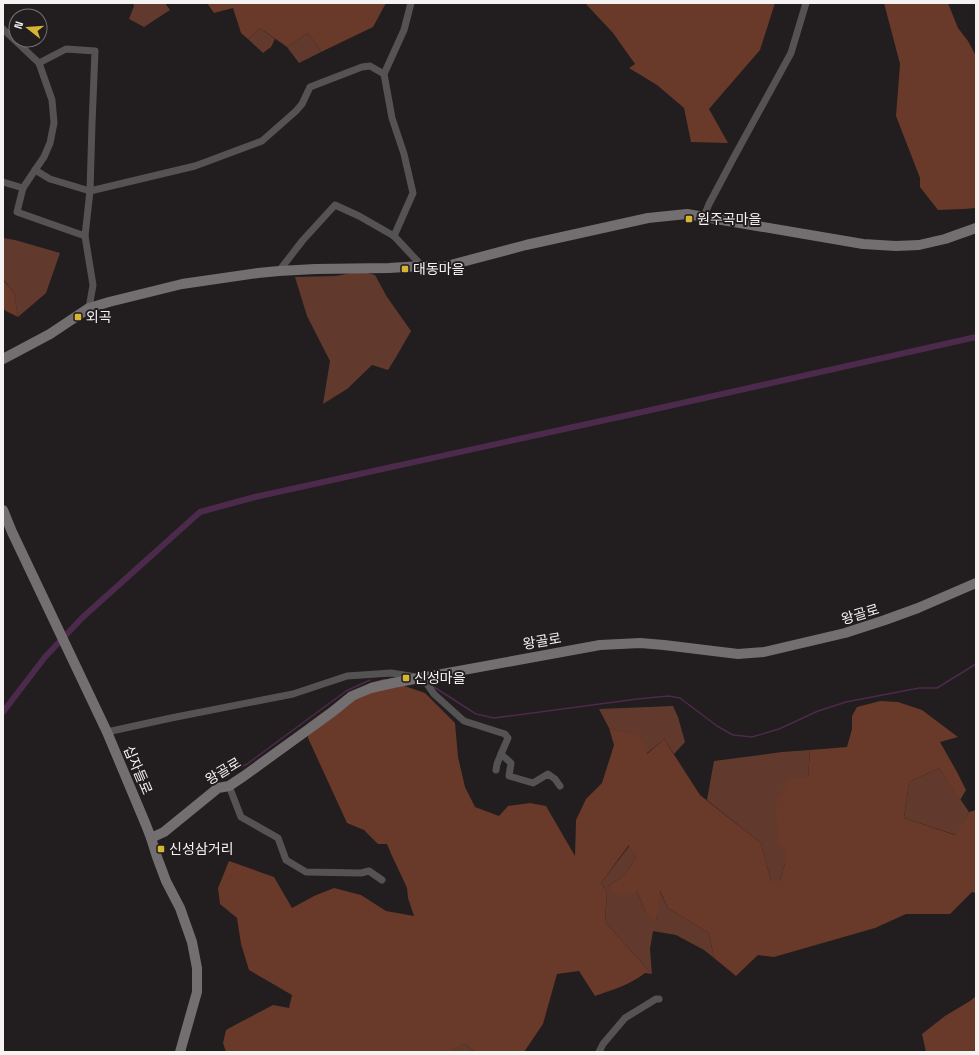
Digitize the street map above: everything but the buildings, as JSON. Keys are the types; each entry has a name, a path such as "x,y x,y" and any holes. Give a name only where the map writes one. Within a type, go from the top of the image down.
{"street":[{"path":"394,236 413,193 404,154 392,118 384,74 404,30 411,3"},
{"path":"704,216 734,157 791,53 806,3"},
{"path":"3,29 39,63 52,100 54,123 50,143 44,157 23,188 17,212 85,236"},
{"path":"39,63 66,49 95,51 90,191 85,236 93,285 89,308"},
{"path":"35,170 50,179 90,191 195,166 262,141 296,111 302,104 310,87 362,67 370,66 384,74"},
{"path":"3,182 23,188"},
{"path":"279,271 303,240 334,205 359,216 394,236 422,266"},
{"path":"3,359 50,334 89,308 182,284 279,271 338,268 443,267 526,245 648,218 687,214 848,242 896,246 918,245 945,239 976,228"},
{"name":"십자들로","path":"3,510 107,732 151,838 166,881 180,908 192,942 197,968 197,992 180,1052"},
{"name":"왕골로","path":"151,838 164,832 218,788 229,786 331,713 352,696 371,688 600,645 664,645 738,654 764,652 845,633 879,622 918,608 976,583"},
{"path":"107,732 179,716 293,694 347,676 391,673 423,678 434,694 464,721 505,734 508,738 496,770"},
{"path":"501,754 511,763 509,776 533,783 548,774 555,779 560,786"},
{"path":"229,786 241,816 278,838 286,860 306,872 361,873 369,871 382,880"},
{"path":"599,1052 603,1044 625,1018 656,999 659,999"}],"shaded area":[{"path":"133,3 165,3 170,10 144,27 129,19 134,6"},
{"path":"207,3 386,3 373,27 321,52 308,33 287,47 260,28 248,39 241,33 233,8 214,13"},
{"path":"585,3 775,3 760,50 709,109 728,143 691,142 684,108 657,85 629,68 635,64 613,33"},
{"path":"884,3 948,3 958,28 968,41 976,56 976,208 938,210 920,187 920,178 896,116 900,64"},
{"path":"260,28 275,39 271,47 263,53 248,39"},
{"path":"308,33 321,52 299,63 287,47"},
{"path":"3,238 60,253 46,293 18,317 14,292 3,279"},
{"path":"360,271 375,275 387,297 411,331 388,370 372,365 347,389 323,404 330,361 307,316 295,277 336,276"},
{"path":"3,280 14,292 18,317 3,308"},
{"path":"384,679 425,693 455,723 458,757 465,787 475,807 499,816 508,806 530,803 546,806 575,856 576,820 586,799 602,783 614,745 609,728 640,736 647,754 664,739 700,795 761,843 771,881 780,881 785,863 785,847 777,845 776,803 790,778 808,778 810,750 847,747 852,729 852,716 857,707 880,701 898,702 922,710 958,737 940,742 966,790 960,800 939,768 909,782 904,818 955,835 969,812 976,810 976,893 972,892 950,914 906,914 875,928 774,957 758,955 736,976 714,958 709,933 668,908 660,891 656,922 645,911 637,891 621,897 608,886 625,875 636,857 629,845 601,883 607,891 605,922 652,974 645,973 627,984 595,996 579,971 557,974 543,1024 524,1052 475,1052 465,1044 449,1052 226,1052 223,1043 226,1030 273,1005 289,1008 292,995 249,970 241,944 237,918 220,904 218,888 229,861 274,877 292,908 314,896 334,888 361,895 386,911 414,916 408,898 407,888 387,844 378,844 364,830 347,823 308,738 307,724 326,710 370,683"},
{"path":"673,706 678,717 685,742 674,754 664,739 646,754 640,737 609,728 599,709"},
{"path":"810,750 808,778 777,845 785,846 785,863 780,881 771,881 761,843 707,800 714,761 782,752"},
{"path":"939,768 969,812 956,835 904,818 909,782"},
{"path":"630,845 636,857 625,875 608,886 637,891 645,911 656,921 659,890 668,908 709,933 714,958 704,950 676,935 653,931 650,949 652,974 605,922 607,891 601,883"},
{"path":"976,996 976,1052 926,1052 922,1034 945,1016"},
{"path":"465,1044 475,1052 449,1052 450,1051"}],"waterway":[{"path":"3,712 45,657 83,617 200,512 255,497 976,337"},
{"path":"434,687 476,714 494,718 668,696 680,698 717,726 733,735 752,737 779,729 818,711 846,702 919,688 937,688 976,664"},
{"path":"218,777 247,764 346,691 370,680"}],"place":[{"name":"원주곡마을","path":"689,219"},
{"name":"대동마을","path":"405,269"},
{"name":"외곡","path":"78,317"},
{"name":"신성마을","path":"406,678"},
{"name":"신성삼거리","path":"161,849"}]}
